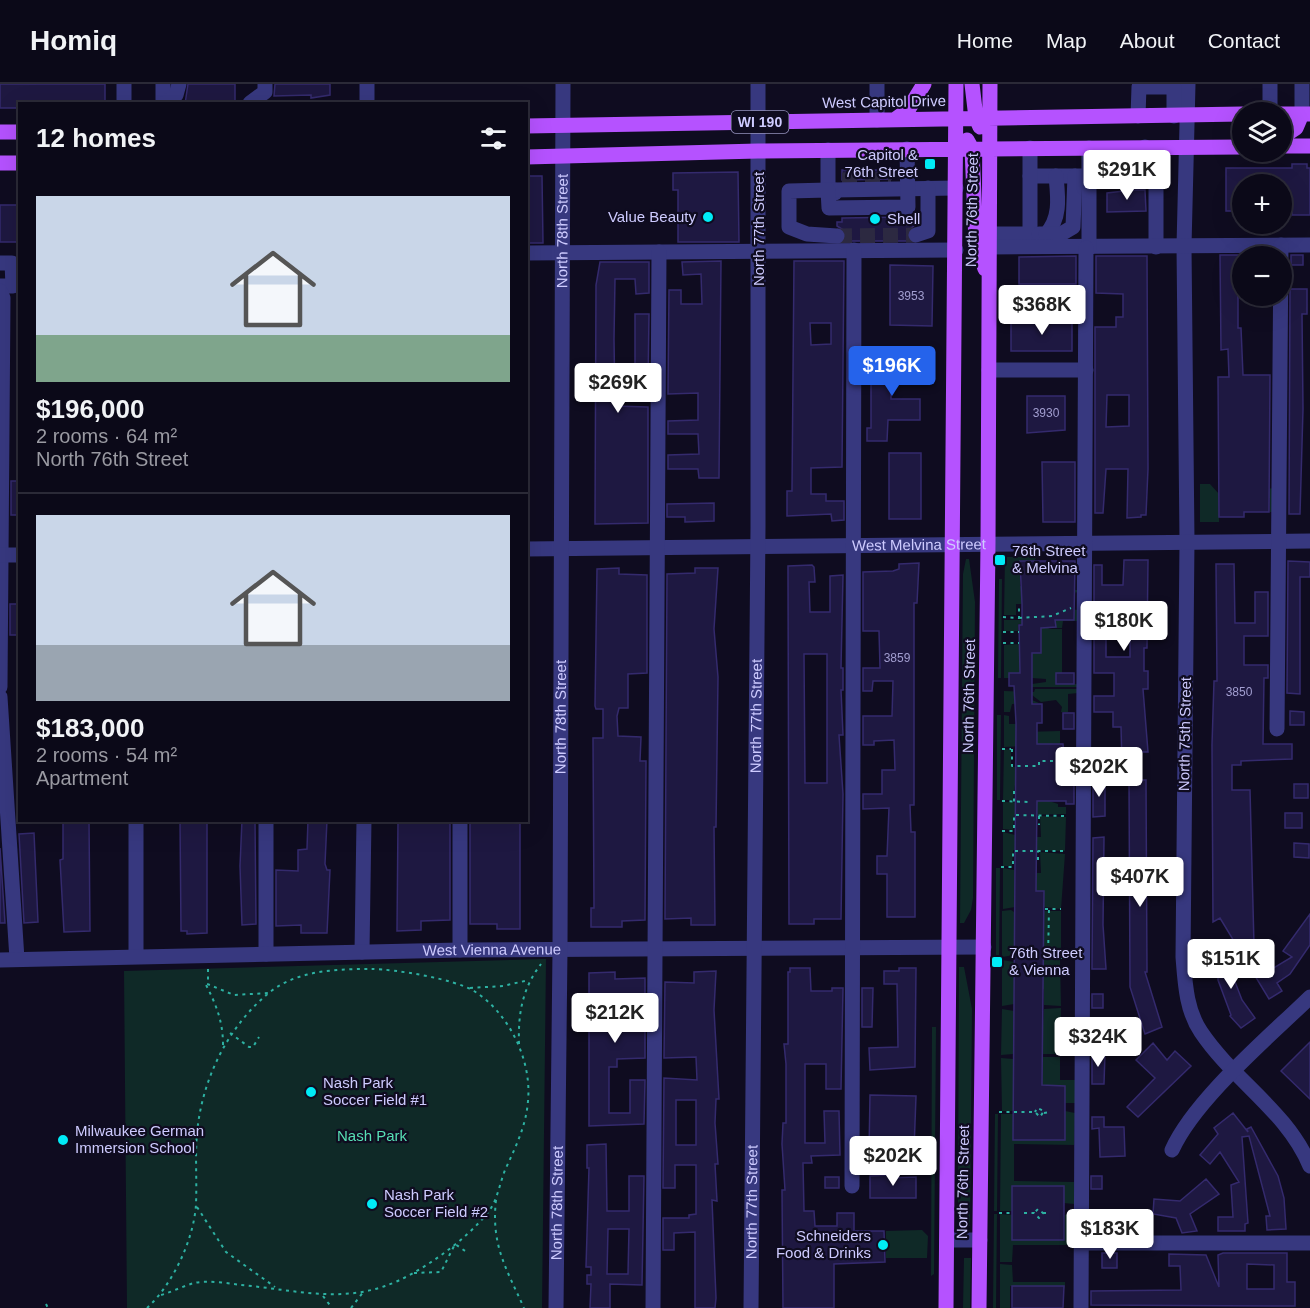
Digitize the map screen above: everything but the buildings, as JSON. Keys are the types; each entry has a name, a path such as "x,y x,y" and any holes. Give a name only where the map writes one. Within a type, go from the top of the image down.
{"main road":[{"path":"894,120 908,110 924,84"},
{"name":"North 76th Street","path":"946,1308 956,188 964,149 956,119 957,84"},
{"path":"972,84 983,118"},
{"name":"North 76th Street","path":"979,1308 988,543 989,240 992,148 983,118 990,84"},
{"name":"West Capitol Drive","path":"528,126 1232,114"},
{"path":"1292,131 1306,114"},
{"path":"0,132 18,132"},
{"path":"1292,146 1310,146"},
{"name":"WI 190","path":"528,157 828,150 1232,147"},
{"path":"964,149 976,243 989,281"},
{"path":"0,163 18,163"}],"street":[{"path":"124,84 124,102"},
{"path":"163,84 164,102"},
{"path":"167,102 176,95 179,84"},
{"path":"250,84 250,102"},
{"path":"251,102 265,92 265,84"},
{"path":"367,84 367,102"},
{"name":"North 78th Street","path":"556,1308 560,950 563,84"},
{"name":"North 77th Street","path":"751,1308 760,252 758,84"},
{"path":"877,84 877,120"},
{"path":"1180,115 1188,84"},
{"path":"1270,84 1270,102"},
{"path":"1302,84 1306,114"},
{"path":"1138,116 1139,87 1174,87 1180,115"},
{"name":"North 75th Street","path":"1180,115 1185,147 1186,542 1183,957 1187,997 1200,1031 1234,1071 1282,1118 1310,1166"},
{"path":"1144,147 1145,176"},
{"path":"1030,148 1030,234"},
{"path":"989,240 1030,234 1061,234 1073,227 1089,148"},
{"path":"898,188 907,149"},
{"path":"828,150 836,189"},
{"path":"1030,176 1156,176 1156,247"},
{"path":"1046,234 1054,225 1057,216 1056,176"},
{"path":"1081,1308 1088,248 1082,176"},
{"path":"916,235 928,231 928,188"},
{"path":"837,236 807,234 789,227 789,191 956,188"},
{"path":"989,240 1088,248 1310,245"},
{"path":"1277,729 1281,245"},
{"path":"852,1186 854,250"},
{"path":"528,254 956,250"},
{"path":"653,1308 659,252"},
{"path":"0,286 13,286 6,263"},
{"path":"0,291 3,298 0,687"},
{"path":"989,370 1086,370"},
{"name":"West Melvina Street","path":"528,549 1310,541"},
{"path":"0,555 18,555"},
{"path":"0,697 17,959"},
{"path":"136,822 136,956"},
{"path":"266,822 266,954"},
{"path":"362,952 364,822"},
{"path":"460,822 460,950"},
{"name":"West Vienna Avenue","path":"0,960 460,950 984,947"},
{"path":"1172,1150 1180,1130 1234,1071 1310,997"},
{"path":"947,1240 981,1240"},
{"path":"1082,1243 1310,1243"}],"path":[{"path":"937,101 937,97 942,97"},
{"path":"1019,606 1019,618"},
{"path":"1059,607 1059,613"},
{"path":"1003,617 1042,618 1075,608"},
{"path":"1003,632 1019,632"},
{"path":"1003,643 1019,643"},
{"path":"1002,749 1012,749 1012,765 1039,765 1039,761 1064,761"},
{"path":"1014,791 1014,802"},
{"path":"1002,801 1028,802"},
{"path":"1002,831 1014,831 1014,815 1065,816"},
{"path":"1039,816 1039,825"},
{"path":"1001,867 1013,867 1013,851 1064,852"},
{"path":"1038,852 1038,860"},
{"path":"1061,909 1047,909 1046,958 1084,958"},
{"path":"519,1047 518,1023 529,980 541,964"},
{"path":"147,1308 161,1295 185,1248 196,1205 197,1131 205,1095 223,1048 230,1033 253,1006 268,993 295,979 338,969 383,969 467,988 503,986 529,980"},
{"path":"223,1048 223,1028 217,1005 205,983 234,995 268,993"},
{"path":"161,1295 196,1283 278,1288 323,1296 386,1286 414,1274 455,1244 490,1210 523,1127 529,1099 528,1079 516,1037 490,1004 467,988"},
{"path":"230,1033 249,1047 253,1047 259,1038"},
{"path":"999,1112 1035,1112 1041,1108 1044,1113"},
{"path":"1035,1112 1038,1117 1050,1112"},
{"path":"497,1194 493,1224 496,1245 524,1308"},
{"path":"196,1205 226,1252 248,1270 278,1288"},
{"path":"1034,1214 1038,1209 1043,1213 1050,1213"},
{"path":"999,1213 1014,1213"},
{"path":"1024,1214 1034,1214 1039,1218 1043,1213"},
{"path":"455,1244 470,1252 468,1253"},
{"path":"414,1274 442,1274 455,1244"},
{"path":"351,1308 364,1291"},
{"path":"323,1296 332,1308"},
{"path":"46,1304 48,1308"}],"green space":[{"path":"1200,484 1210,484 1219,494 1274,488 1274,512 1270,512 1270,498 1219,500 1219,522 1200,522"},
{"path":"1005,557 1037,557 1034,561 1020,561 1020,586 1079,592 1022,601 1022,604 1016,604 1016,615 1004,615"},
{"path":"966,559 969,559 975,602 973,898 971,910 964,923 960,923 963,574"},
{"path":"999,579 1002,579 1001,678 998,678"},
{"path":"1071,609 1078,610 1078,621 1063,621 1062,628 1051,628 1044,623 1018,624 1018,631 1004,631 1004,620 1040,620"},
{"path":"1041,624 1050,629 1062,629 1062,673 1056,673 1056,684 1078,684 1078,687 1032,687 1032,684 1046,682 1046,679 1032,678 1032,673 1009,673 1009,678 1004,678 1004,645 1019,644 1020,653 1041,653"},
{"path":"1035,689 1078,689 1078,693 1068,694 1068,712 1061,712 1062,707 1056,700 1041,702 1032,695 1032,700 1039,703 1012,704 1010,712 1004,712 1004,691 1034,692"},
{"path":"997,715 1001,715 1000,800 997,800"},
{"path":"1004,715 1009,716 1009,724 1021,724 1024,732 1060,731 1060,744 1004,747"},
{"path":"1004,749 1011,750 1011,767 1075,768 1076,772 1016,777 1013,800 1003,800"},
{"path":"1029,800 1049,801 1058,804 1058,807 1066,807 1066,814 1014,815 1013,830 1003,829 1003,802 1029,803"},
{"path":"1040,816 1066,817 1065,851 1013,850 1012,866 1003,866 1003,832 1015,835 1016,845 1037,845 1037,837 1041,837"},
{"path":"1040,852 1065,854 1061,909 1044,907 1044,891 1015,891 1015,907 1003,909 1003,868 1014,870 1015,882 1036,882 1036,873 1041,873"},
{"path":"996,868 1000,868 999,957 996,956"},
{"path":"1002,911 1014,912 1015,928 1044,928 1044,911 1061,911 1061,957 1044,956 1044,940 1015,940 1014,955 1002,957"},
{"name":"Nash Park","path":"546,959 542,1308 127,1308 124,971"},
{"path":"1060,959 1061,1006 1044,1005 1044,989 1014,988 1014,1004 1002,1006 1002,960 1014,962 1015,976 1043,976 1044,960"},
{"path":"959,967 964,967 972,1009 970,1226 961,1226 958,1203"},
{"path":"1061,1008 1060,1054 1042,1054 1042,1038 1014,1038 1013,1054 1001,1055 1002,1009 1014,1011 1014,1025 1043,1026 1044,1009"},
{"path":"932,1027 936,1027 934,1274 931,1276"},
{"path":"1042,1057 1060,1057 1060,1080 1075,1080 1075,1103 1065,1103 1065,1086 1013,1085 1015,1111 1002,1111 1001,1058 1013,1059 1013,1074 1042,1074"},
{"path":"1065,1111 1075,1113 1074,1145 1014,1144 1014,1181 1074,1182 1074,1204 1064,1203 1064,1186 1014,1211 1000,1211 1001,1114 1013,1114 1013,1140 1065,1140"},
{"path":"995,1114 998,1114 997,1211 994,1211"},
{"path":"994,1214 997,1214 996,1308 993,1308"},
{"path":"1000,1214 1014,1215 1064,1240 1064,1215 1074,1214 1074,1245 1013,1245 1012,1262 1000,1262"},
{"path":"922,1230 928,1236 927,1258 886,1258 886,1231"},
{"path":"964,1258 971,1258 970,1308 963,1308"},
{"path":"1000,1264 1012,1265 1013,1282 1065,1282 1065,1289 1064,1286 1010,1286 1010,1308 1000,1308"}],"tunnel":[{"path":"842,180 891,180"},
{"path":"837,236 916,235"}],"place":[{"name":"Capitol & 76th Street","path":"930,164"},
{"name":"Value Beauty","path":"708,217"},
{"name":"Shell","path":"875,219"},
{"name":"76th Street & Melvina","path":"1000,560"},
{"name":"76th Street & Vienna","path":"997,962"},
{"name":"Nash Park Soccer Field #1","path":"311,1092"},
{"name":"Milwaukee German Immersion School","path":"63,1140"},
{"name":"Nash Park Soccer Field #2","path":"372,1204"},
{"name":"Schneiders Food & Drinks","path":"883,1245"}]}
